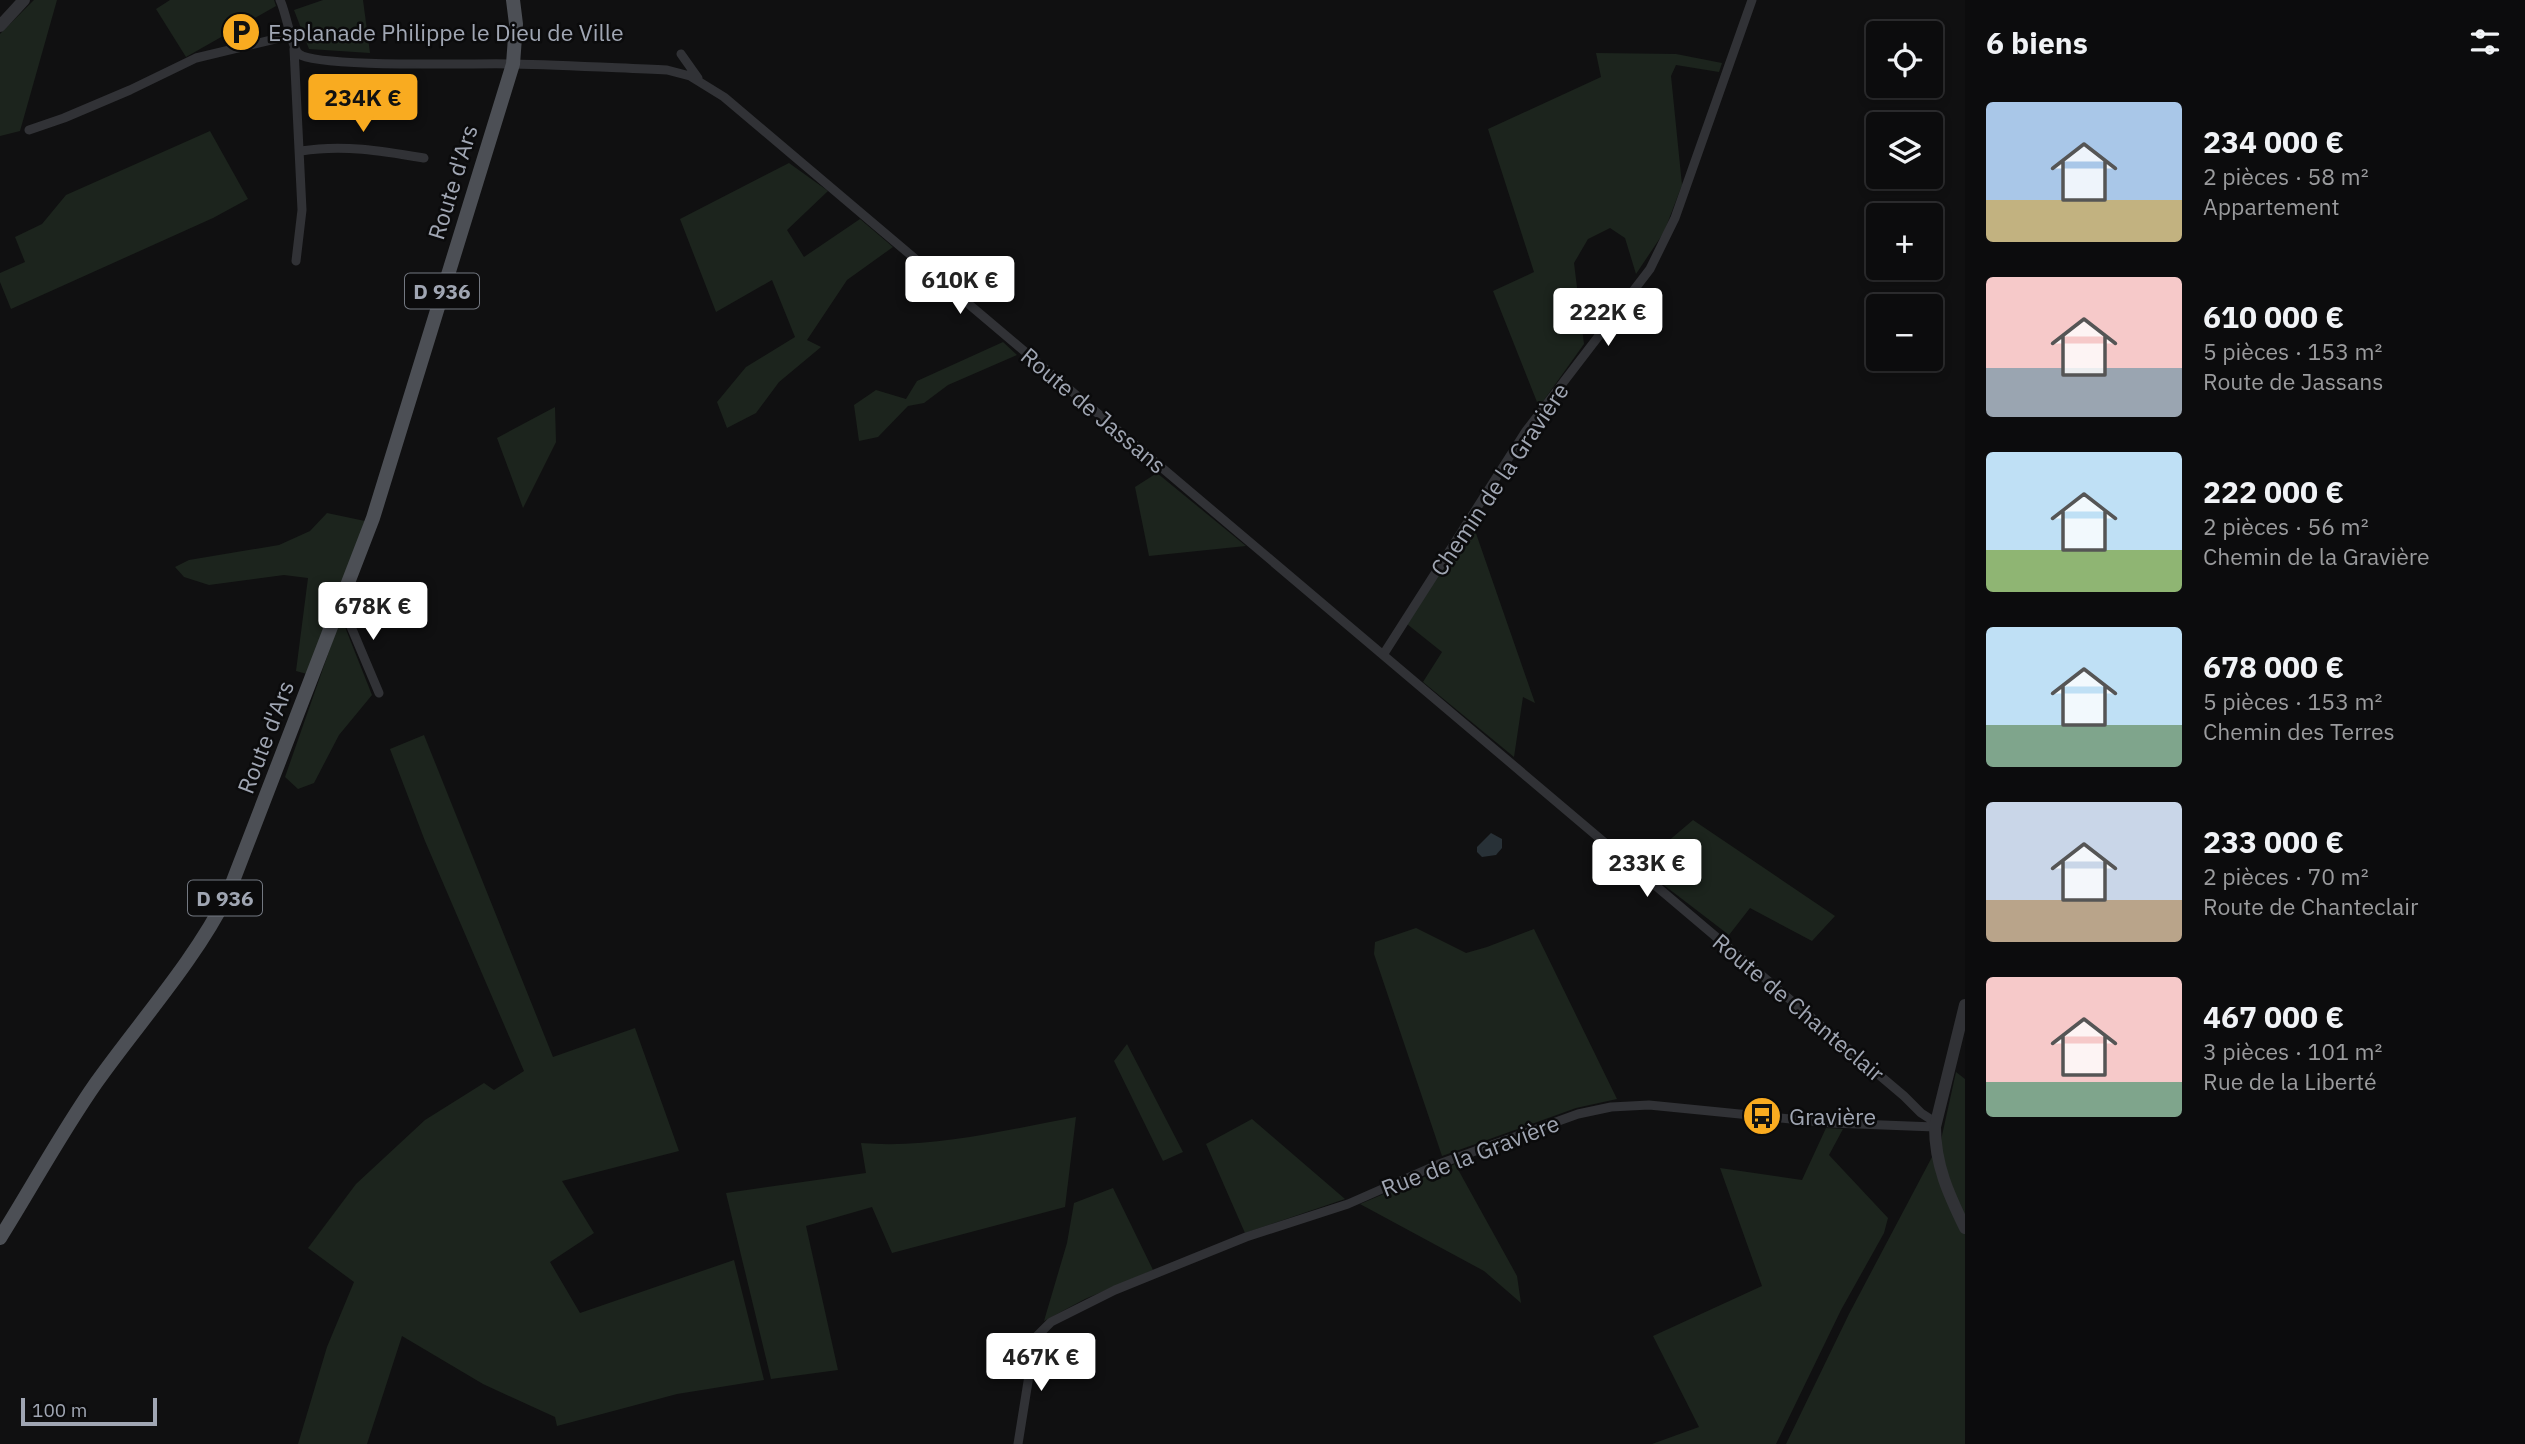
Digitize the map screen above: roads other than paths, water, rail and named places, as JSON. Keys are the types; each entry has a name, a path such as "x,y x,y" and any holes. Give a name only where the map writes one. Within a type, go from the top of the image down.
{"main road":[{"name":"Route d'Ars","path":"0,1238 94,1085 178,972 219,911 373,517 513,64 516,24 513,0"}],"street":[{"path":"0,26 24,0"},
{"path":"280,0 294,49 301,151 302,210 296,261"},
{"name":"Chemin de la Gravière","path":"1383,656 1526,431 1650,270 1675,218 1752,0"},
{"path":"29,130 64,118 196,58 292,35"},
{"name":"Route de Jassans","path":"294,49 301,56 311,59 352,62 667,70 690,76 724,97 1375,648"},
{"path":"681,54 703,84"},
{"path":"301,151 327,146 424,158"},
{"path":"341,603 379,693"},
{"name":"Route de Chanteclair","path":"1375,648 1935,1125"},
{"path":"1965,1005 1935,1125 1935,1147 1944,1184 1965,1228"},
{"name":"Rue de la Gravière","path":"1018,1444 1035,1338 1051,1322 1115,1290 1246,1237 1348,1204 1439,1164 1578,1114 1631,1105 1650,1105 1831,1123 1935,1125"}],"place":[{"name":"Esplanade Philippe le Dieu de Ville","path":"241,32"},
{"name":"Gravière","path":"1762,1116"}]}
